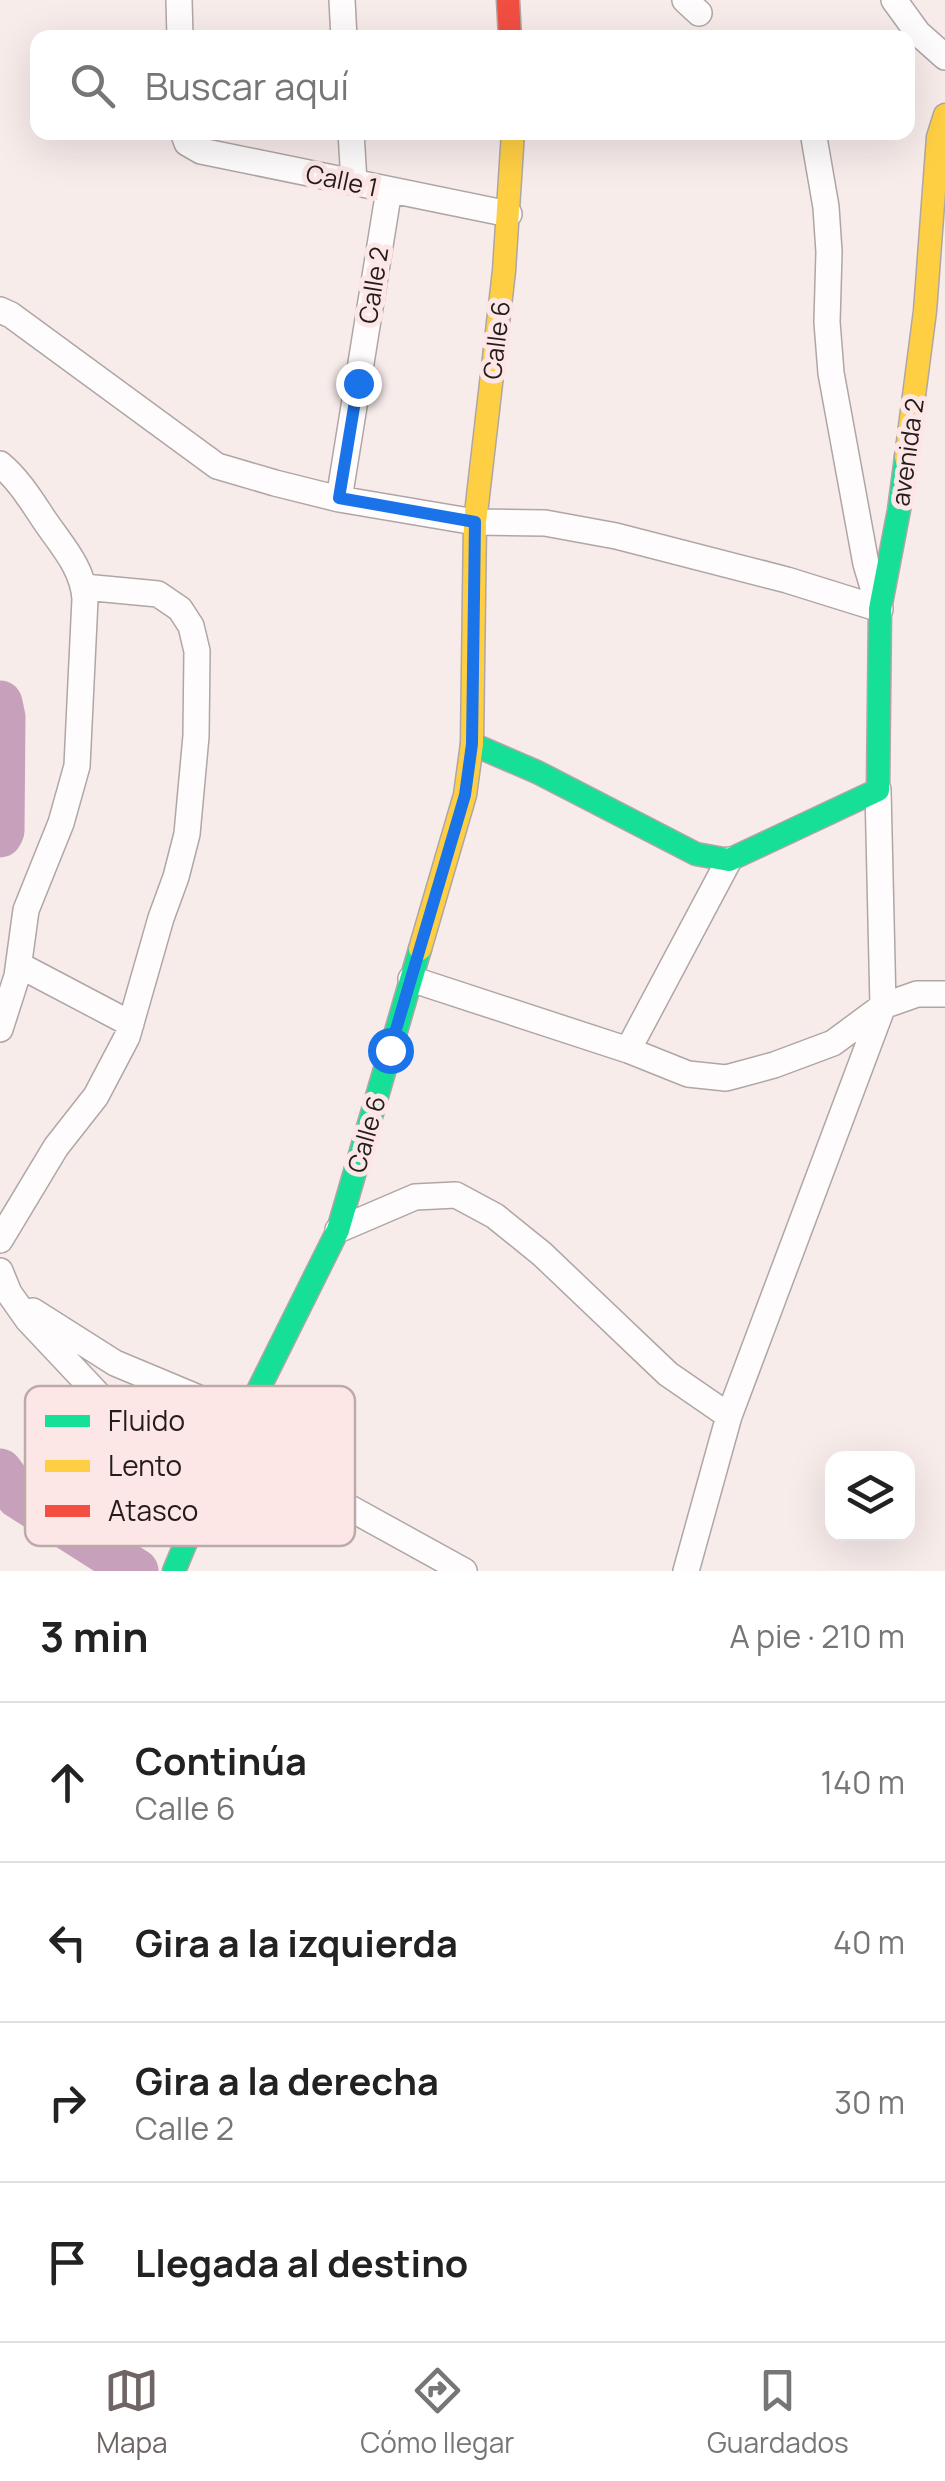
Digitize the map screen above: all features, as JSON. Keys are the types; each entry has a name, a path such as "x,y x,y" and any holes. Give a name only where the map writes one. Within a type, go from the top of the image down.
{"street":[{"path":"179,0 180,30"},
{"path":"342,0 344,30"},
{"path":"508,0 510,30"},
{"path":"894,0 918,33 945,57"},
{"name":"avenida 2","path":"878,790 880,609 900,510 925,312 938,138 945,115"},
{"name":"Calle 1","path":"186,140 201,151 509,214"},
{"path":"351,140 354,182"},
{"name":"Calle 6","path":"260,1386 338,1230 465,795 472,744 475,522 509,214 512,140"},
{"path":"814,140 826,206 831,373 866,564 880,609"},
{"name":"Calle 2","path":"339,498 388,190"},
{"path":"0,310 218,466 339,498 475,522 545,523 616,536 787,580 880,609"},
{"path":"0,464 24,488 71,557 84,586 77,766 60,823 26,910 19,965 0,1029"},
{"path":"0,1240 56,1148 96,1096 127,1037 186,834 196,736 197,651 192,626 180,608 158,594 84,586"},
{"path":"472,744 537,772 696,854 729,860 878,790 883,1006 729,1416 686,1571"},
{"path":"628,1050 729,860"},
{"path":"19,965 131,1024"},
{"path":"412,979 628,1050 688,1074 726,1078 774,1066 833,1043 883,1006 916,994 945,994"},
{"path":"338,1230 415,1197 456,1195 495,1216 542,1254 668,1374 729,1416"},
{"path":"5,1282 51,1325 115,1363 169,1386"},
{"path":"5,1282 46,1340 91,1386"},
{"path":"355,1511 464,1571"},
{"name":"Calle 6","path":"174,1571 184,1546"}],"waterway":[{"path":"0,703 0,835"},
{"path":"0,1471 25,1500"},
{"path":"97,1546 136,1571"}],"traffic: fast":[{"path":"472,744 537,772 696,854 729,860 878,790 880,609 906,457"},
{"path":"260,1386 338,1230 420,949"},
{"path":"174,1571 184,1546"}],"traffic: slow":[{"path":"906,457 925,311 938,137 945,115"},
{"path":"420,949 465,795 472,744 475,522 504,271 512,140"}],"traffic: jam":[{"path":"508,0 510,30"}],"route":[{"path":"358,383 339,498 475,522 472,744 465,795 390,1050"}]}
